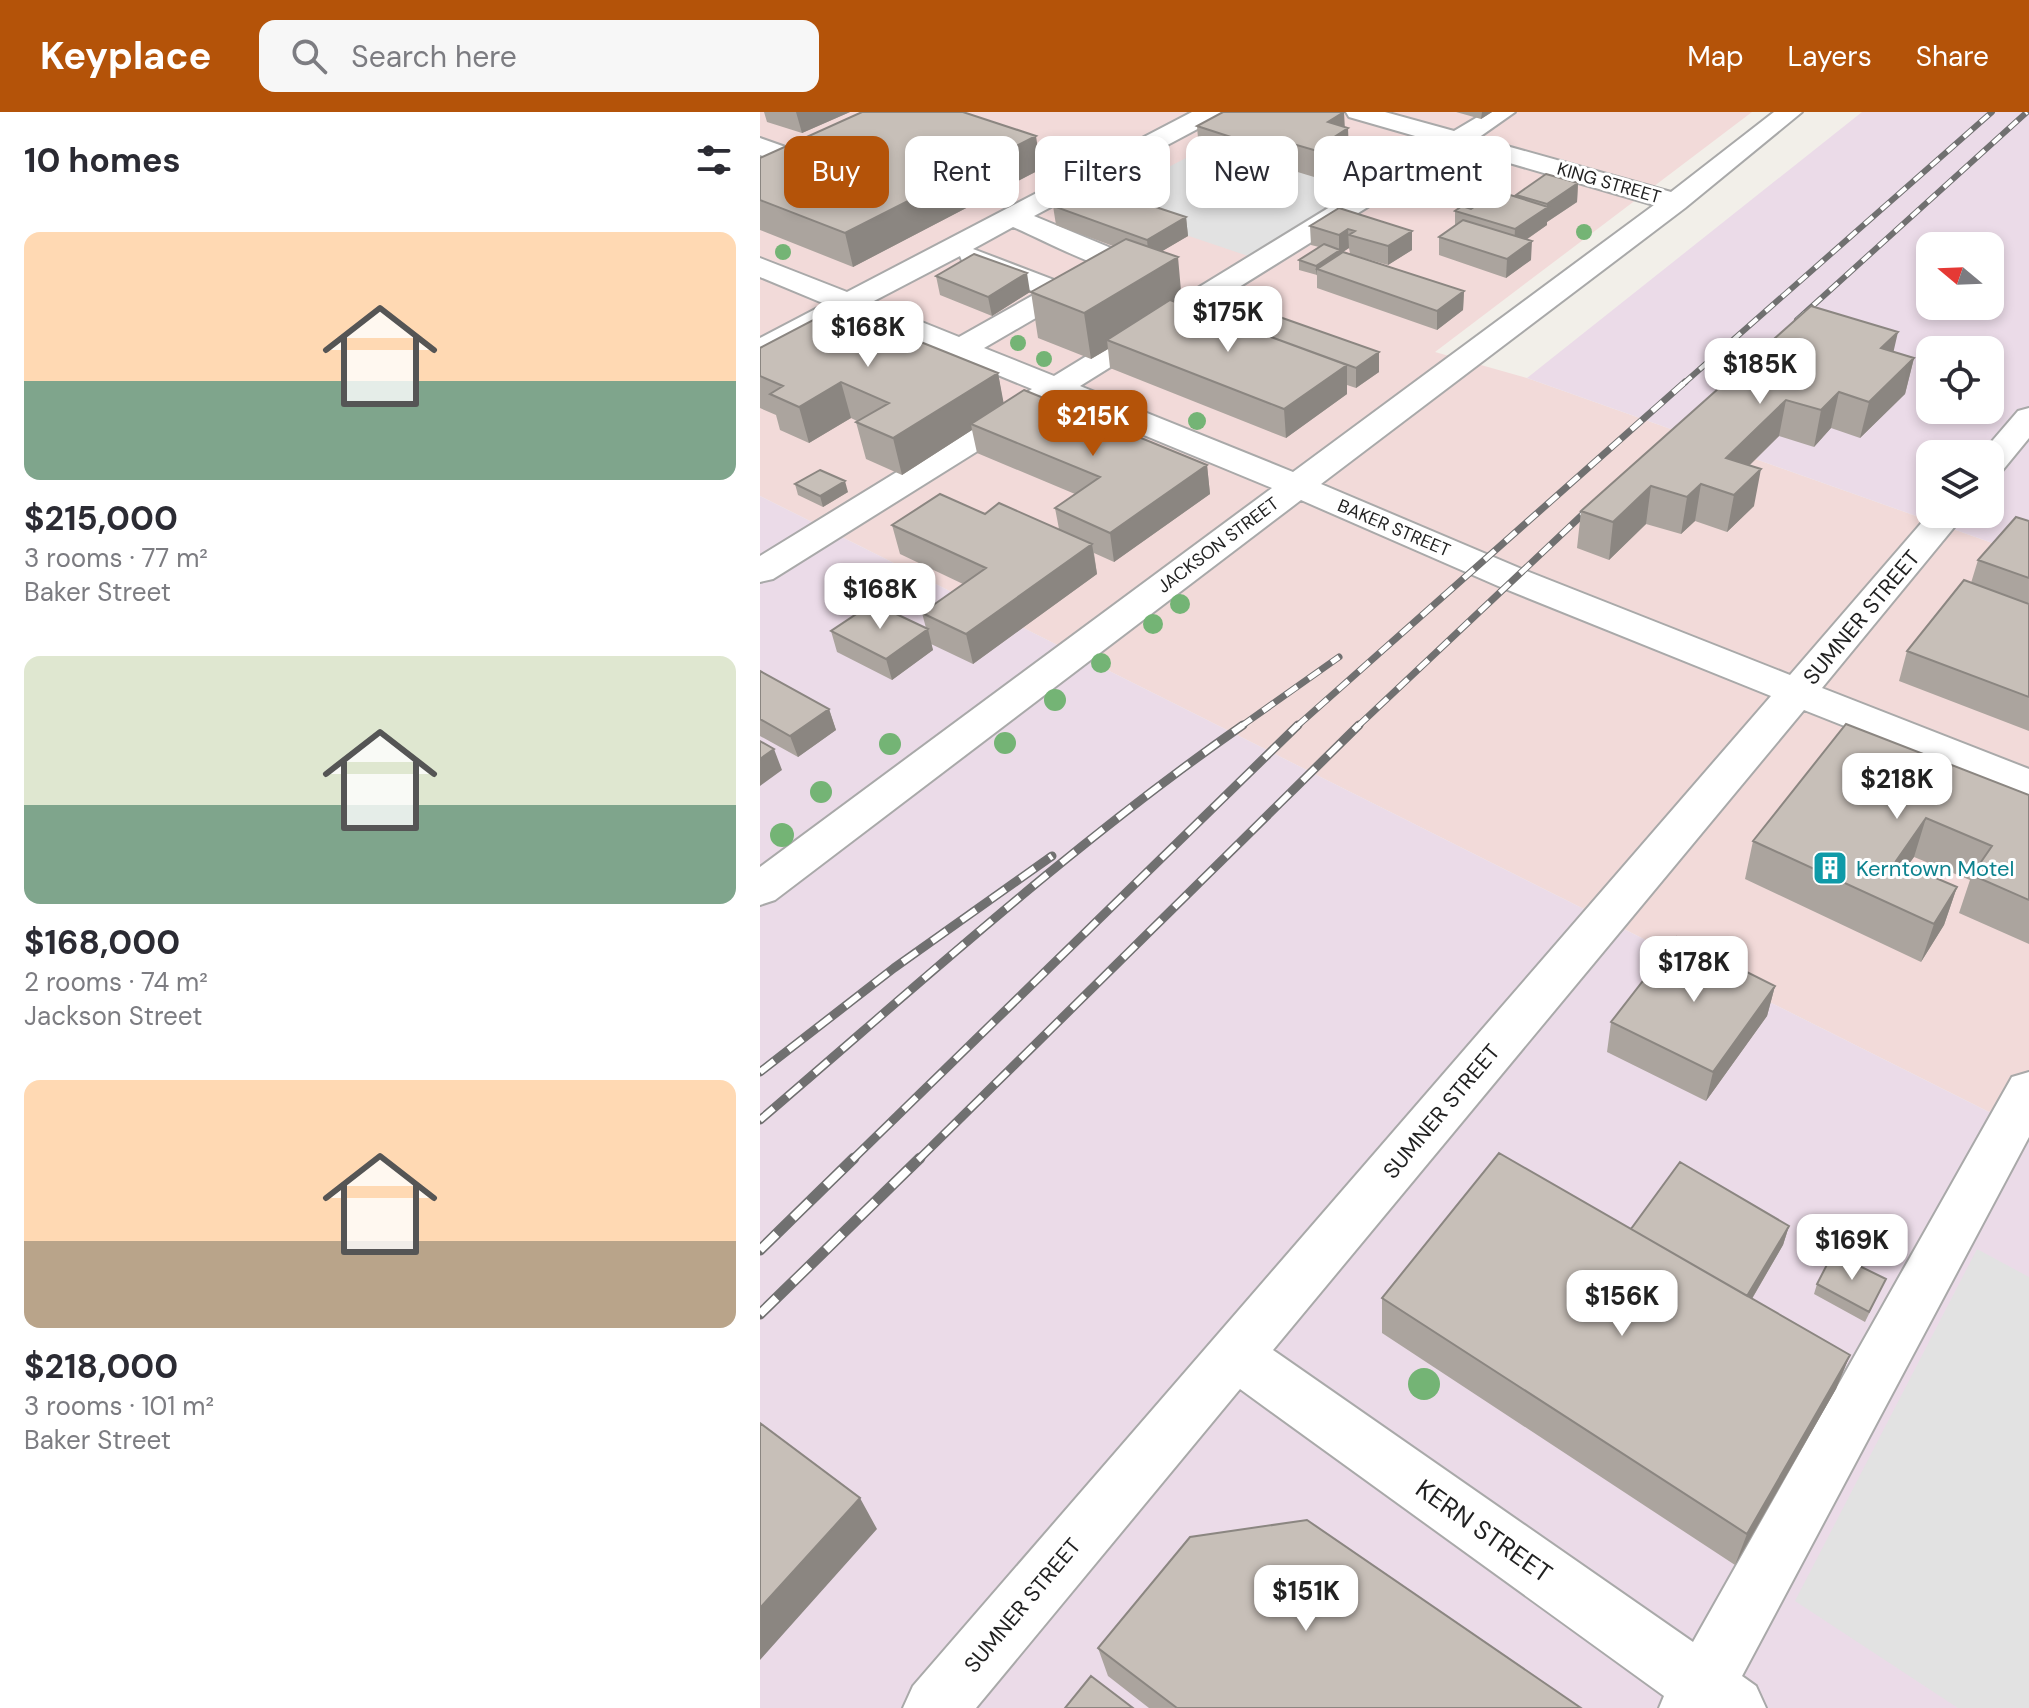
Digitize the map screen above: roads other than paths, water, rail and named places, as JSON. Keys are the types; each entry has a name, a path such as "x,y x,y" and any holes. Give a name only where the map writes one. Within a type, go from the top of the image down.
{"street":[{"path":"760,146 809,164 921,112"},
{"path":"760,350 1211,112"},
{"name":"KING STREET","path":"1358,112 1438,136"},
{"path":"1463,136 1503,112"},
{"name":"JACKSON STREET","path":"760,889 1675,202 1790,112"},
{"name":"KING STREET","path":"1511,157 1675,202"},
{"path":"760,571 1346,208"},
{"path":"1012,217 1128,265 1218,287"},
{"path":"952,249 1060,292 960,349"},
{"name":"BAKER STREET","path":"760,267 1297,486 1511,578 2029,785"},
{"path":"2004,447 2029,418"},
{"name":"SUMNER STREET","path":"935,1708 1936,528"},
{"path":"1709,1701 2029,1091"},
{"name":"KERN STREET","path":"1235,1354 1709,1701"}],"railway":[{"path":"1683,384 1992,112"},
{"path":"1797,320 2027,112"},
{"path":"1296,727 1685,382"},
{"path":"1357,727 1598,500"},
{"path":"1240,727 1339,657"},
{"path":"760,1120 1057,867 1243,725"},
{"path":"852,1160 1298,725"},
{"path":"918,1160 1359,725"},
{"path":"760,1072 894,968 1052,856"},
{"path":"760,1250 854,1158"},
{"path":"760,1314 920,1158"}],"place":[{"name":"Kerntown Motel","path":"1830,868"}]}
